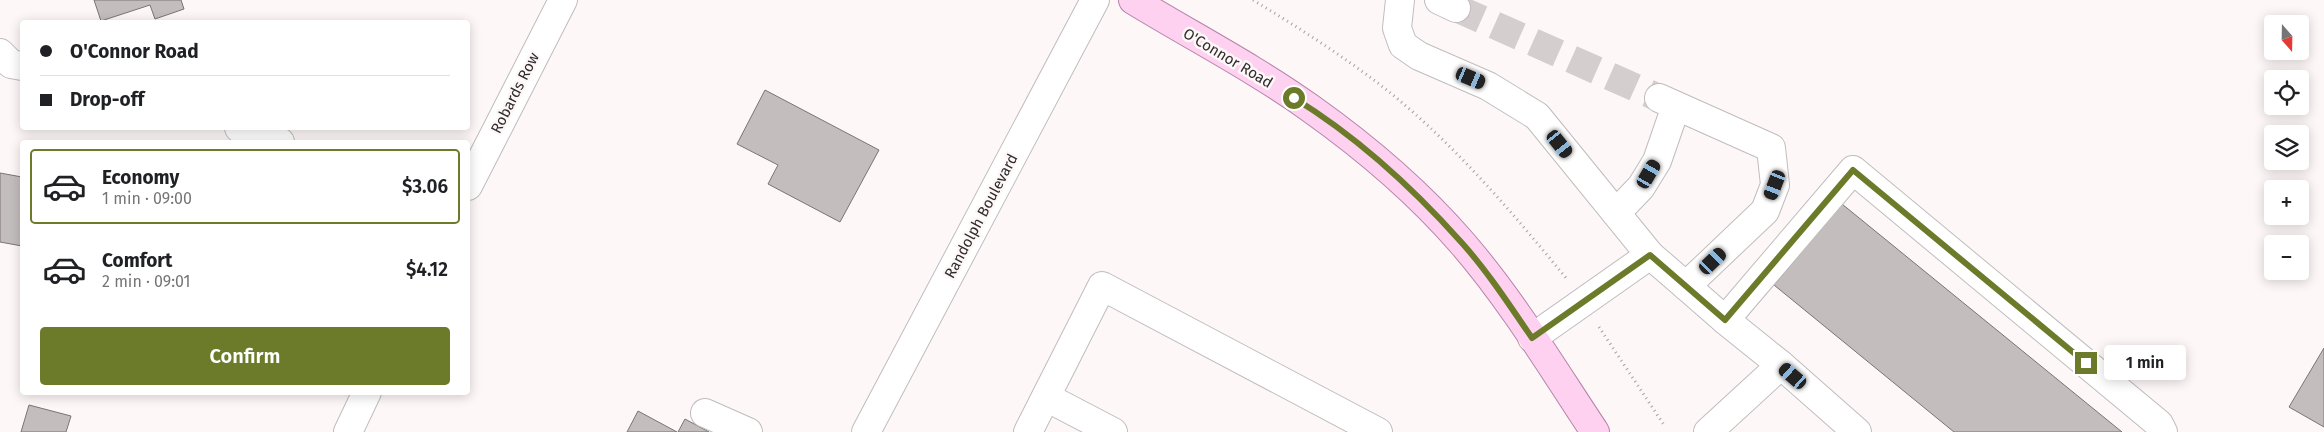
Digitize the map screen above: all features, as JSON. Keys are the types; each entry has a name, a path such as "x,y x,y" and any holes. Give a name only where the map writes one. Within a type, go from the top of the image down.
{"main road":[{"name":"O'Connor Road","path":"1133,0 1310,108 1371,154 1462,243 1501,292 1596,432"}],"street":[{"name":"Robards Row","path":"470,182 563,0"},
{"name":"Randolph Boulevard","path":"866,432 1095,0"},
{"path":"1400,0 1397,28 1403,46 1419,56 1488,86 1537,116 1650,255 1725,320 1781,365 1857,432"},
{"path":"0,53 11,64 20,66"},
{"path":"1616,213 1641,188 1657,161 1667,102 1770,148 1775,185 1765,211 1686,286"},
{"path":"245,130 274,140"},
{"path":"1725,320 1853,170 2159,424 2163,432"},
{"path":"1532,338 1650,255"},
{"path":"1028,432 1102,286 1378,432"},
{"path":"1712,431 1781,365"},
{"path":"348,432 366,395"},
{"path":"1046,397 1113,432"},
{"path":"705,413 748,432"}],"path":[{"path":"1253,0 1318,40 1389,92 1447,145 1523,226 1569,282 1664,425"}],"building":[{"path":"94,0 181,0 184,9 155,19 150,5 101,20"},
{"path":"765,90 879,150 840,222 768,184 778,165 737,144"},
{"path":"0,173 20,177 20,246 0,242"},
{"path":"1842,204 2122,432 1954,432 1774,285"},
{"path":"2324,348 2324,427 2289,407"},
{"path":"29,405 71,416 66,432 21,432"},
{"path":"638,411 677,432 627,432"},
{"path":"685,419 709,432 678,432"}],"tunnel":[{"path":"1456,8 1659,98"}],"route":[{"path":"1294,98 1371,154 1415,195 1462,243 1501,292 1532,338 1650,255 1725,320 1853,170 2086,363"}]}
